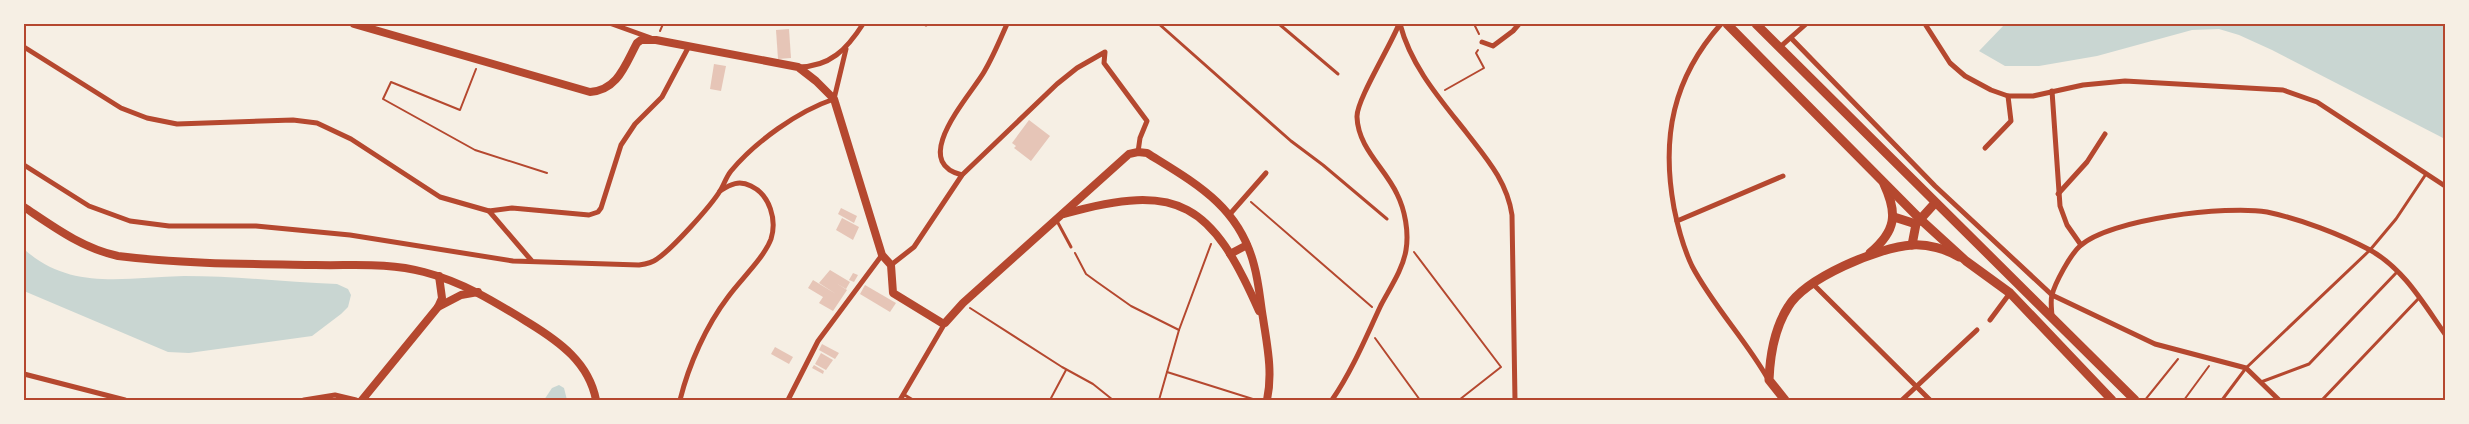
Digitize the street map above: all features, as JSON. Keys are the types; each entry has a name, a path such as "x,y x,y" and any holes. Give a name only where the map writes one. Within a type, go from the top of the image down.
{"main road":[{"path":"1727,24 1884,183 1918,222 1966,261 2010,293 2112,400"},
{"path":"1756,24 2135,400"},
{"path":"1868,255 1887,233 1894,217 1894,204 1884,183"},
{"path":"1912,245 1918,222 1936,203"},
{"path":"1894,217 1918,222"},
{"path":"1784,400 1769,380 1770,357 1783,318 1798,294 1812,283 1868,255 1912,245 1938,248 1966,261"}],"street":[{"path":"354,24 583,91 595,92 606,88 616,80 638,41 656,40"},
{"path":"612,24 656,40 688,48 798,67 822,64 846,49"},
{"path":"863,24 846,49 834,99 882,255 891,265 892,290 895,295 938,322 945,323"},
{"path":"962,174 952,172 944,165 942,136 984,72 1007,24"},
{"path":"1399,24 1409,50 1436,95 1488,160 1502,181 1509,200 1512,215 1515,400"},
{"path":"1332,400 1404,260 1407,242 1405,221 1398,195 1366,148 1357,118 1360,105 1391,46 1399,24"},
{"path":"1482,42 1493,46 1519,24"},
{"path":"1721,24 1704,43 1689,68 1676,103 1668,148 1670,185 1677,221 1692,266 1769,380"},
{"path":"1779,48 1806,24"},
{"path":"1925,24 1950,63 1965,76 1991,90 2008,96 2033,96 2083,85 2125,81 2283,90 2317,102 2445,186"},
{"path":"1791,38 1935,186 2052,295 2155,344 2246,368 2279,400"},
{"path":"24,48 130,113 163,123 293,120 316,123 351,139 440,197 489,211 512,208 589,214 598,212 621,145 635,124 662,97 688,48"},
{"path":"891,265 914,247 962,174 1030,108 1077,68 1105,52 1104,63 1144,116 1147,123 1140,138 1138,152"},
{"path":"798,67 834,99"},
{"path":"2052,91 2058,194 2065,220 2081,245"},
{"path":"1985,148 2011,121 2008,96"},
{"path":"24,164 89,206 130,221 169,226 256,226 350,235 513,261 531,260 630,266 652,262 670,249 720,192 732,171 778,129 819,104 834,99"},
{"path":"2058,194 2087,162 2104,134"},
{"path":"900,400 945,323 964,303 1129,154 1138,152 1148,153 1196,184 1215,199 1230,214 1247,245 1254,264 1266,332 1265,342 1270,359 1267,400"},
{"path":"1230,214 1266,172"},
{"path":"1677,221 1782,176"},
{"path":"680,400 706,330 726,300 766,249 772,235 773,221 770,206 757,189 748,184 736,182 720,192"},
{"path":"1060,217 1117,200 1157,199 1172,202 1201,218 1216,232 1230,254 1263,320"},
{"path":"24,207 78,242 118,256 315,265 389,266 439,276 478,292 541,330 575,356 586,370 596,400"},
{"path":"2052,318 2052,295 2066,265 2081,245 2096,236 2134,224 2171,216 2231,209 2265,212 2297,219 2370,250 2398,271 2445,334"},
{"path":"489,211 531,260"},
{"path":"1230,254 1247,245"},
{"path":"788,400 818,341 882,255"},
{"path":"362,400 438,307 442,298 439,276"},
{"path":"1812,283 1930,400"},
{"path":"438,307 461,295 478,292"},
{"path":"1990,320 2010,293"},
{"path":"1902,400 1978,330"},
{"path":"24,374 125,400"},
{"path":"304,400 335,395 356,400"}],"lane":[{"path":"1159,24 1291,141 1323,165 1387,219"},
{"path":"1279,24 1338,74"},
{"path":"2222,400 2246,368 2370,250 2396,219 2426,173"},
{"path":"1060,217 1071,247"},
{"path":"2261,382 2309,364 2398,271"},
{"path":"2322,400 2420,298"},
{"path":"903,394 913,400"}],"path":[{"path":"1436,95 1484,68 1476,53 1482,42 1474,24"},
{"path":"478,61 460,110 391,82 383,99 476,150 547,173"},
{"path":"1245,197 1378,312"},
{"path":"1407,242 1501,367 1459,400"},
{"path":"1071,247 1086,274 1131,306 1179,330"},
{"path":"1159,400 1179,330 1208,252"},
{"path":"964,303 1062,368 1092,384 1113,400"},
{"path":"1369,330 1420,400"},
{"path":"2145,400 2184,351"},
{"path":"2184,400 2214,360"},
{"path":"1050,400 1066,370"},
{"path":"1167,372 1256,400"}],"shaded area":[{"path":"2005,24 2445,24 2445,139 2272,50 2239,35 2219,29 2192,30 2097,56 2039,66 2005,66 1979,51"},
{"path":"24,249 42,263 81,277 121,279 203,276 337,284 348,289 351,295 348,307 312,336 189,353 168,352 24,291"},
{"path":"559,385 564,388 567,400 544,400 552,388"}],"building":[{"path":"789,29 791,58 778,59 776,30"},
{"path":"714,64 726,66 721,91 710,89"},
{"path":"1029,120 1050,136 1031,161 1014,148 1016,146 1012,143"},
{"path":"841,208 857,216 854,223 838,214"},
{"path":"842,218 859,227 853,240 836,230"},
{"path":"830,270 850,282 846,289 836,283 847,290 833,311 819,303 823,297 808,288 813,280 836,294 819,283"},
{"path":"853,273 858,275 854,282 849,280"},
{"path":"865,285 896,303 890,312 860,294"},
{"path":"822,344 839,353 835,359 819,350"},
{"path":"775,347 793,357 789,364 771,354"},
{"path":"821,353 833,360 826,370 815,364"},
{"path":"814,365 824,371 823,374 812,368"}]}
